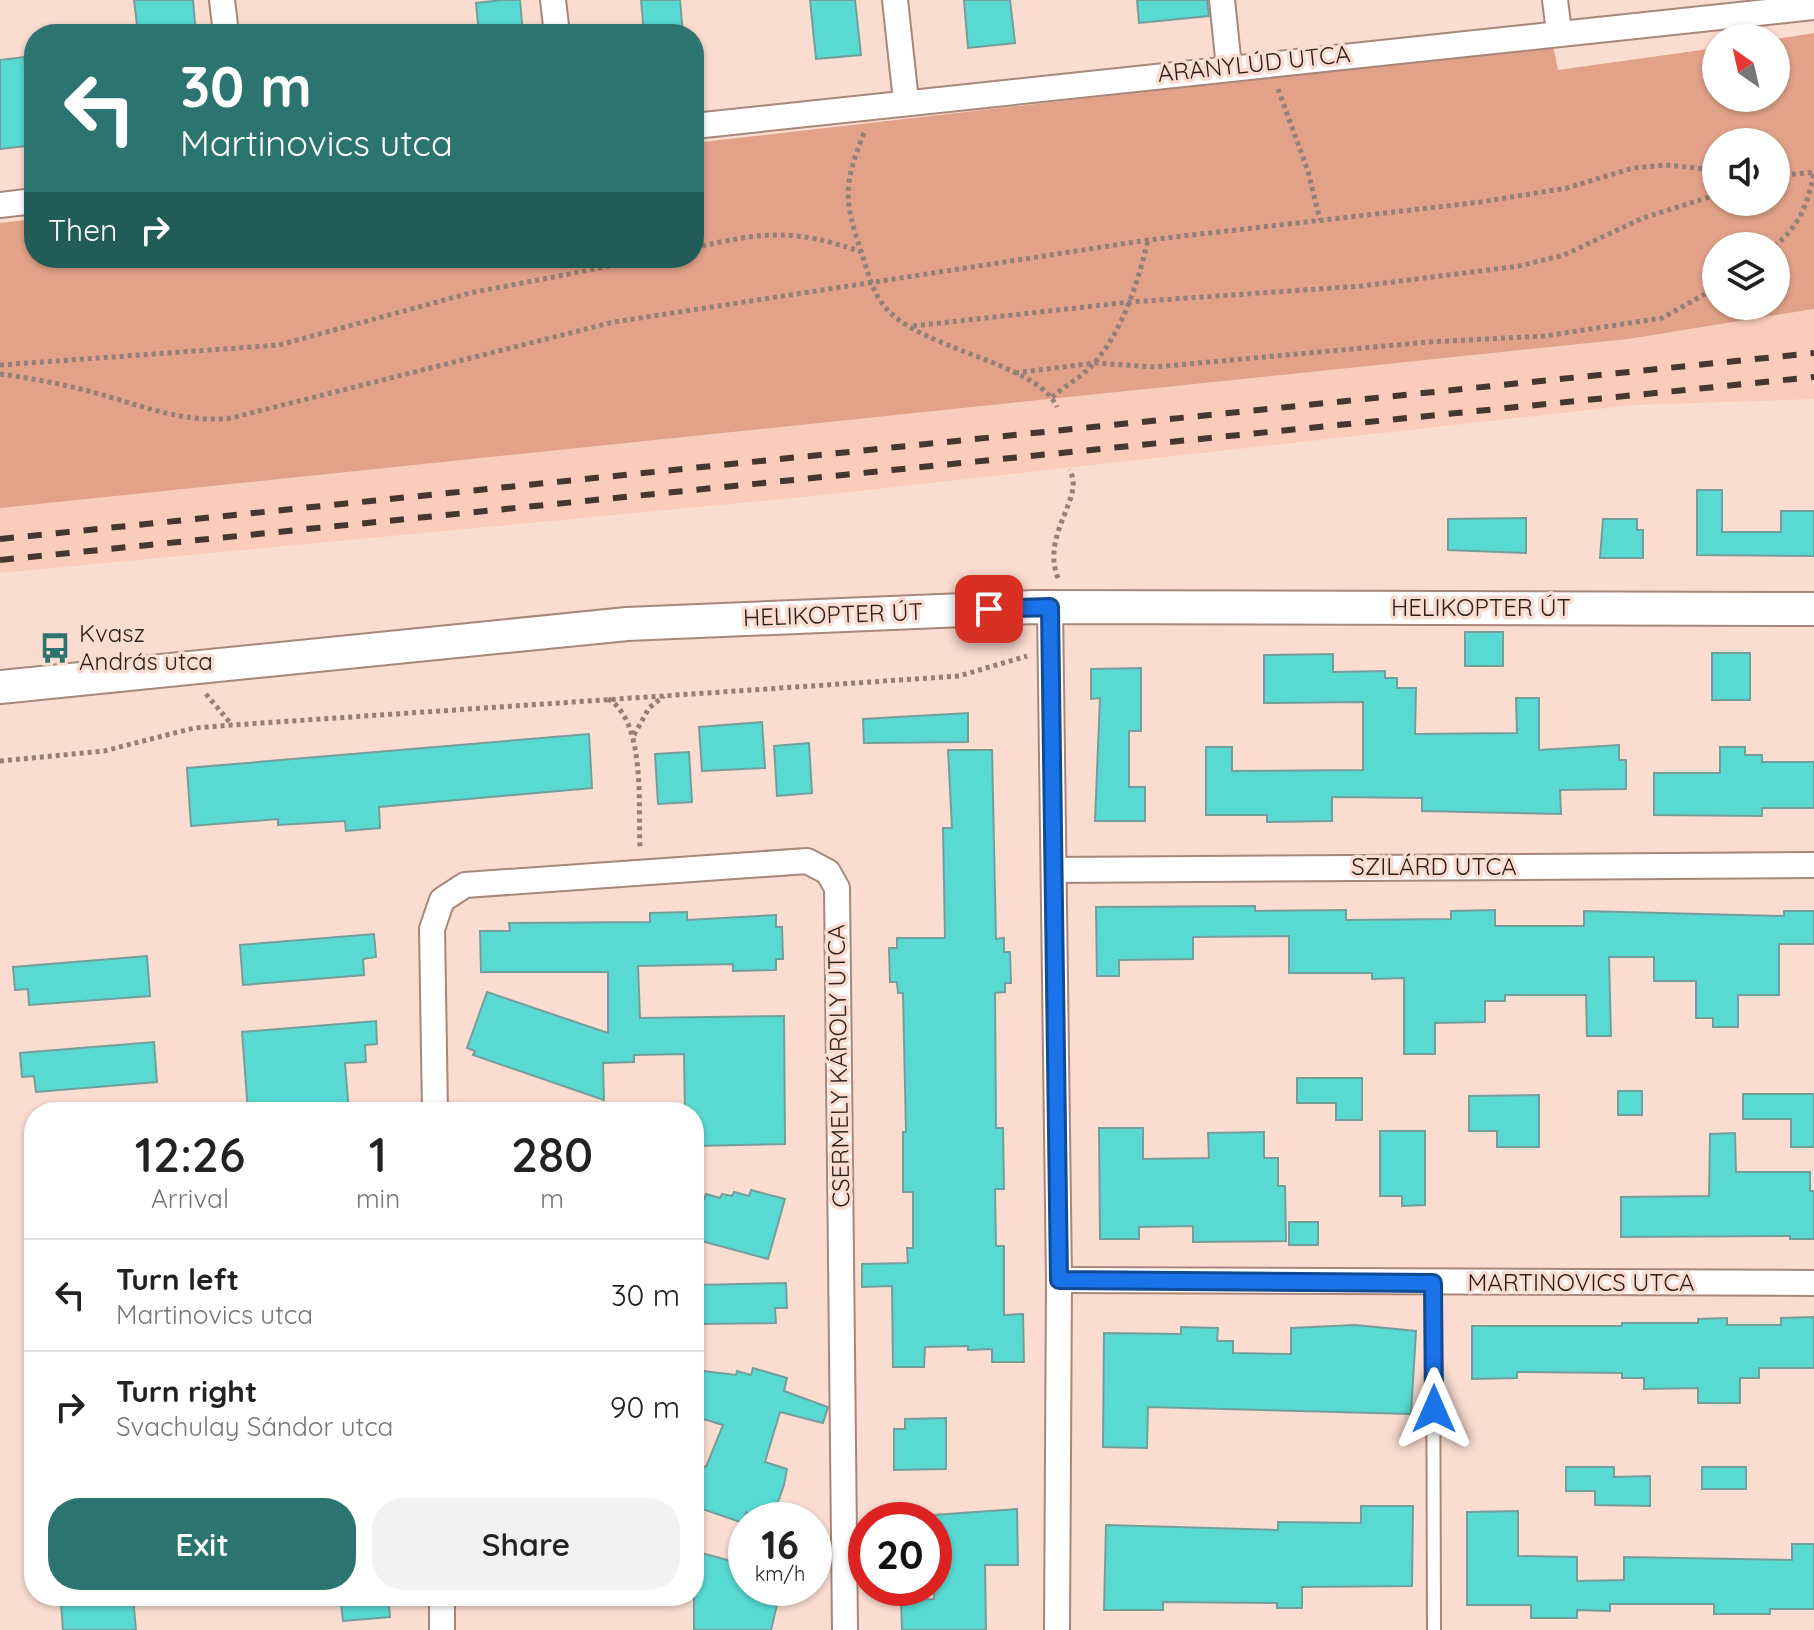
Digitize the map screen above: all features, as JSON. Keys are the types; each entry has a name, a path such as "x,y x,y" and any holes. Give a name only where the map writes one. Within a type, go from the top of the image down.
{"street":[{"path":"222,0 225,24"},
{"path":"553,0 556,24"},
{"path":"895,0 906,101"},
{"path":"1222,0 1229,67"},
{"path":"1555,0 1559,32"},
{"name":"ARANYLÚD UTCA","path":"704,125 1267,62 1814,7"},
{"path":"0,205 24,202"},
{"path":"1057,1630 1059,1280 1051,650 1058,597"},
{"name":"HELIKOPTER ÚT","path":"0,687 627,624 1058,597 1814,609"},
{"name":"CSERMELY KÁROLY UTCA","path":"435,1102 432,929 442,900 465,885 807,861 828,872 837,888 845,1630"},
{"name":"SZILÁRD UTCA","path":"1054,870 1814,865"},
{"name":"MARTINOVICS UTCA","path":"1059,1280 1814,1283"},
{"path":"442,1606 442,1630"}],"lane":[{"path":"1433,1283 1434,1630"}],"path":[{"path":"1267,62 1294,126 1320,220"},
{"path":"880,104 864,133 846,185 852,223 873,285 887,310 949,347 1042,386 1057,407"},
{"path":"0,374 49,381 162,413 211,421 614,322 873,285 945,269 1032,261 1148,240 1398,213 1510,197 1567,188 1641,167 1666,165 1702,169"},
{"path":"1789,232 1809,201 1814,172 1790,175"},
{"path":"913,326 1130,302 1362,286 1519,266 1564,255 1643,218 1702,199"},
{"path":"704,246 785,232 821,238 862,253"},
{"path":"1052,397 1095,363 1130,302 1148,240"},
{"path":"0,365 279,345 470,293 600,268"},
{"path":"1015,373 1095,363 1167,366 1429,342 1545,336 1662,318 1702,296"},
{"path":"1058,597 1058,578 1051,561 1057,532 1073,489 1074,477 1069,470"},
{"path":"0,761 104,751 194,728 959,676 1051,650"},
{"path":"634,736 649,708 666,695"},
{"path":"605,698 623,712 634,736 642,872"}],"shaded area":[{"path":"1814,33 1814,309 1790,313 1790,232 1702,232 1702,320 1746,320 1628,339 0,508 0,223 24,220 24,268 704,268 704,142 1553,45 1558,70 1702,50 1702,112 1790,112 1790,37"},
{"path":"1814,309 1814,399 1634,405 814,496 0,573 0,508 1628,339 1746,320 1790,320 1790,313"}],"building":[{"path":"134,0 193,0 195,24 137,24"},
{"path":"520,0 522,24 478,24 476,3"},
{"path":"641,0 680,0 682,24 643,24"},
{"path":"810,0 855,0 861,55 816,59"},
{"path":"964,0 1010,0 1015,43 968,48"},
{"path":"1137,0 1207,0 1209,16 1139,23"},
{"path":"24,57 24,146 0,149 0,60"},
{"path":"1697,490 1722,490 1722,532 1781,532 1781,511 1814,511 1814,556 1697,555"},
{"path":"1526,518 1526,553 1448,550 1448,519"},
{"path":"1603,519 1637,519 1637,530 1643,530 1643,558 1600,558"},
{"path":"1465,632 1503,632 1503,666 1465,666"},
{"path":"1712,653 1750,653 1750,700 1712,700"},
{"path":"1333,654 1333,672 1385,671 1385,678 1397,678 1397,688 1416,688 1415,734 1517,733 1516,698 1539,698 1539,750 1619,745 1619,760 1626,760 1626,789 1560,790 1561,814 1422,811 1422,798 1332,797 1332,821 1267,822 1267,815 1206,815 1206,747 1232,747 1232,771 1363,770 1363,702 1264,703 1264,655"},
{"path":"1141,668 1141,731 1129,731 1129,787 1145,787 1145,821 1095,821 1100,698 1091,699 1091,669"},
{"path":"968,713 968,742 864,743 863,719"},
{"path":"762,722 765,768 702,771 699,727"},
{"path":"589,734 592,788 379,807 380,828 346,831 345,821 278,825 278,819 191,826 187,768"},
{"path":"809,743 812,793 777,796 774,746"},
{"path":"1720,747 1745,747 1745,755 1762,755 1762,762 1814,762 1814,808 1762,808 1762,816 1654,815 1654,773 1720,773"},
{"path":"948,750 992,750 996,939 1004,938 1004,952 1010,952 1011,983 1005,983 1005,992 995,993 996,1128 1003,1128 1004,1189 995,1189 996,1246 1004,1246 1004,1315 1023,1314 1024,1362 992,1362 992,1349 925,1347 924,1367 893,1367 892,1286 862,1287 862,1264 908,1263 907,1248 913,1248 913,1192 903,1192 903,1132 906,1132 903,993 898,993 897,982 890,982 889,948 897,948 897,938 945,938 943,828 952,828"},
{"path":"689,752 692,802 658,804 655,754"},
{"path":"1255,906 1255,911 1346,910 1346,920 1451,919 1451,911 1495,910 1495,926 1584,926 1584,911 1784,916 1784,911 1814,911 1814,944 1779,944 1779,995 1738,995 1738,1027 1713,1027 1713,1018 1696,1018 1696,981 1654,981 1654,957 1609,957 1611,1036 1587,1036 1586,995 1505,995 1505,1001 1485,1001 1485,1022 1435,1023 1435,1054 1404,1054 1404,978 1372,979 1372,973 1289,973 1289,936 1193,937 1193,959 1119,960 1119,976 1097,976 1096,907"},
{"path":"687,912 687,920 776,915 776,927 782,927 783,959 776,959 776,970 733,971 733,964 638,966 640,1018 784,1016 785,1144 704,1146 704,1102 685,1102 684,1054 634,1055 634,1062 603,1063 604,1100 473,1055 475,1051 467,1048 487,992 608,1033 608,972 481,972 480,931 510,931 509,923 650,922 650,913"},
{"path":"374,934 376,957 363,959 364,975 243,985 240,945"},
{"path":"147,956 150,996 29,1005 28,989 15,990 13,967"},
{"path":"376,1021 377,1044 365,1045 366,1062 345,1063 348,1102 247,1102 242,1032"},
{"path":"154,1042 157,1082 36,1092 34,1076 22,1077 20,1053"},
{"path":"1297,1078 1362,1078 1362,1120 1336,1120 1336,1103 1297,1103"},
{"path":"1618,1091 1642,1091 1642,1115 1618,1115"},
{"path":"1743,1094 1814,1094 1814,1147 1791,1147 1791,1119 1743,1119"},
{"path":"1539,1095 1539,1147 1497,1147 1497,1131 1469,1131 1469,1096"},
{"path":"1099,1128 1143,1128 1143,1159 1209,1158 1208,1133 1264,1132 1264,1158 1278,1158 1278,1186 1285,1186 1286,1241 1193,1242 1193,1226 1139,1227 1139,1239 1100,1239"},
{"path":"1380,1131 1425,1131 1425,1205 1402,1206 1402,1196 1380,1196"},
{"path":"1735,1133 1736,1172 1810,1172 1810,1191 1814,1191 1814,1239 1790,1239 1790,1236 1621,1237 1621,1197 1709,1196 1710,1134"},
{"path":"751,1190 785,1199 768,1259 704,1242 706,1194 720,1198 722,1194 732,1196 734,1192 749,1196"},
{"path":"1289,1222 1318,1222 1318,1245 1289,1245"},
{"path":"786,1283 787,1308 775,1308 776,1323 704,1324 704,1285"},
{"path":"1814,1317 1814,1368 1759,1368 1759,1378 1740,1378 1740,1403 1698,1403 1698,1388 1644,1389 1644,1378 1622,1378 1622,1373 1517,1372 1517,1378 1472,1379 1472,1326 1622,1326 1622,1323 1698,1323 1698,1319 1727,1318 1727,1325 1781,1325 1781,1318"},
{"path":"1355,1325 1416,1331 1411,1414 1148,1407 1147,1448 1103,1447 1104,1333 1181,1334 1181,1327 1218,1328 1217,1341 1233,1341 1233,1353 1291,1354 1291,1328"},
{"path":"753,1368 787,1378 784,1391 828,1407 823,1423 780,1412 765,1462 787,1469 778,1502 728,1502 728,1518 704,1509 704,1466 723,1425 704,1419 704,1371 736,1375 737,1371 751,1375"},
{"path":"946,1418 946,1469 894,1470 894,1429 905,1429 905,1419"},
{"path":"1566,1467 1614,1467 1614,1477 1650,1476 1650,1506 1595,1505 1595,1491 1566,1491"},
{"path":"1702,1467 1746,1467 1746,1489 1702,1489"},
{"path":"1361,1506 1413,1506 1412,1586 1302,1587 1302,1608 1277,1608 1277,1603 1163,1602 1163,1610 1104,1610 1106,1525 1278,1530 1278,1522 1361,1523"},
{"path":"1017,1509 1018,1565 985,1565 986,1630 902,1630 901,1606 952,1606 952,1514"},
{"path":"1518,1511 1518,1556 1577,1557 1577,1581 1624,1580 1624,1557 1792,1560 1792,1544 1814,1544 1814,1609 1770,1609 1770,1614 1714,1614 1714,1604 1610,1604 1610,1611 1577,1610 1577,1618 1531,1618 1531,1605 1467,1605 1467,1512"},
{"path":"704,1554 728,1560 728,1606 777,1606 771,1630 694,1630 694,1606 704,1606"},
{"path":"61,1606 134,1606 136,1630 63,1630"},
{"path":"341,1606 389,1606 390,1617 343,1621"}],"railway":[{"path":"0,539 1814,353"},
{"path":"0,560 1814,377"}],"place":[{"name":"Kvasz András utca","path":"55,648"}],"route":[{"path":"989,609 1050,607 1059,1280 1433,1283 1434,1409"}]}
